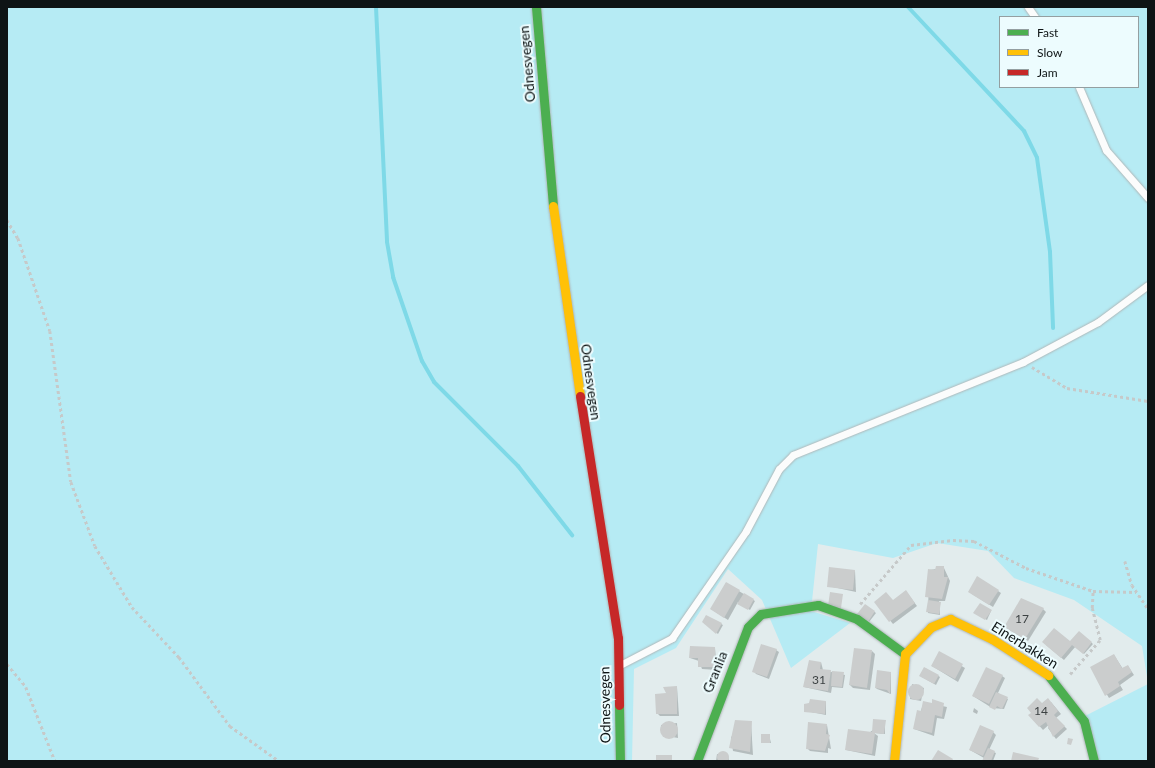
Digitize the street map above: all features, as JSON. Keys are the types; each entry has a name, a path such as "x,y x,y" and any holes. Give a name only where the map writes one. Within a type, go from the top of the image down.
{"main road":[{"name":"Odnesvegen","path":"536,7 555,232 618,638 620,761"},
{"name":"Granlia","path":"698,761 748,627 761,614 776,609 818,605 849,616"},
{"path":"849,616 906,654 894,761"},
{"name":"Einerbakken","path":"906,654 931,627 950,619 992,639 1053,678 1084,721 1094,761"}],"lane":[{"path":"1028,7 1034,16"},
{"path":"1079,88 1106,150 1148,198"},
{"path":"618,666 672,638 746,531 779,469 793,455 1023,362 1098,322 1148,285"}],"path":[{"path":"7,220 18,238 50,332 71,482 95,546 132,607 179,657 226,721 279,761"},
{"path":"1023,362 1067,388 1148,401"},
{"path":"849,616 901,552 921,542 974,541 1026,568 1093,591 1136,592"},
{"path":"1126,561 1136,592 1148,609"},
{"path":"1058,685 1100,640 1092,608 1093,591"},
{"path":"7,664 26,687 56,761"}],"shaded area":[{"path":"7,7 1148,7 1148,683 1142,646 1074,600 1014,578 988,551 937,543 893,558 818,544 811,611 850,623 791,668 762,600 728,569 676,648 634,669 632,761 7,761"},
{"path":"1148,684 1148,761 1093,761 1081,718"}],"building":[{"path":"936,566 944,566 944,577 948,577 942,599 925,597 928,569 935,570"},
{"path":"829,567 855,570 853,590 827,587"},
{"path":"977,576 999,590 989,605 968,592"},
{"path":"726,582 740,590 724,618 710,609"},
{"path":"906,590 915,603 889,622 874,602 886,592 893,600"},
{"path":"830,592 843,594 841,608 828,606"},
{"path":"744,593 754,599 748,610 737,604"},
{"path":"1021,598 1044,608 1025,639 1004,627"},
{"path":"928,600 941,602 939,614 926,612"},
{"path":"980,603 992,610 985,620 973,613"},
{"path":"865,604 875,611 868,622 857,614"},
{"path":"706,615 722,623 716,634 702,622"},
{"path":"1054,628 1070,641 1079,631 1092,642 1083,654 1072,645 1061,658 1042,642"},
{"path":"761,644 777,649 767,677 752,672"},
{"path":"690,646 715,647 715,667 698,667 698,658 689,658"},
{"path":"854,648 872,650 867,688 849,685"},
{"path":"939,651 963,664 955,679 931,666"},
{"path":"1114,654 1122,668 1128,665 1132,672 1118,682 1120,686 1105,696 1090,667"},
{"path":"809,660 821,662 820,669 831,670 828,691 803,687"},
{"path":"924,667 939,675 934,684 919,676"},
{"path":"986,667 1003,675 989,704 972,696"},
{"path":"877,670 891,672 890,694 887,690 875,688"},
{"path":"832,671 844,672 842,687 831,686"},
{"path":"916,684 922,686 924,692 922,698 916,700 910,698 908,692 910,686"},
{"path":"677,686 677,714 656,714 655,694 666,693 663,687"},
{"path":"996,692 1008,697 1002,709 997,706 995,710 989,707"},
{"path":"1037,698 1042,703 1048,698 1058,711 1054,715 1065,726 1053,737 1046,722 1039,727 1028,715 1031,713 1027,708"},
{"path":"810,699 826,701 825,714 804,712 804,704 809,703"},
{"path":"932,699 944,703 942,717 935,715 932,733 913,729 917,710 921,711 923,701 932,703"},
{"path":"873,719 886,720 884,734 875,733 872,754 845,750 848,729 872,732"},
{"path":"735,720 752,721 750,752 729,748"},
{"path":"669,721 675,724 678,730 675,736 669,739 663,736 660,730 663,724"},
{"path":"808,722 827,724 826,734 830,735 825,751 806,749"},
{"path":"980,725 994,731 983,756 969,750"},
{"path":"761,734 770,734 770,743 761,743"},
{"path":"1068,738 1073,739 1071,745 1067,744"},
{"path":"988,748 995,751 991,761 982,761"},
{"path":"938,750 953,759 952,761 931,761"},
{"path":"723,751 727,753 729,757 727,761 723,763 719,761 717,757 719,753"},
{"path":"1013,752 1039,758 1038,761 1011,761"},
{"path":"656,755 672,755 672,761 656,761"}],"waterway":[{"path":"376,7 387,242 393,277 422,361 434,382 518,466 572,535"},
{"path":"908,7 1024,131 1037,158 1050,252 1053,328"}],"traffic: fast":[{"path":"536,7 553,206"},
{"path":"697,761 748,627 761,614 818,605 857,619 905,654"},
{"path":"1048,675 1084,721 1094,761"},
{"path":"619,705 620,761"}],"traffic: slow":[{"path":"553,206 580,396"},
{"path":"894,761 905,654 931,627 950,619 992,639 1048,675"}],"traffic: jam":[{"path":"580,396 618,638 619,705"}]}
